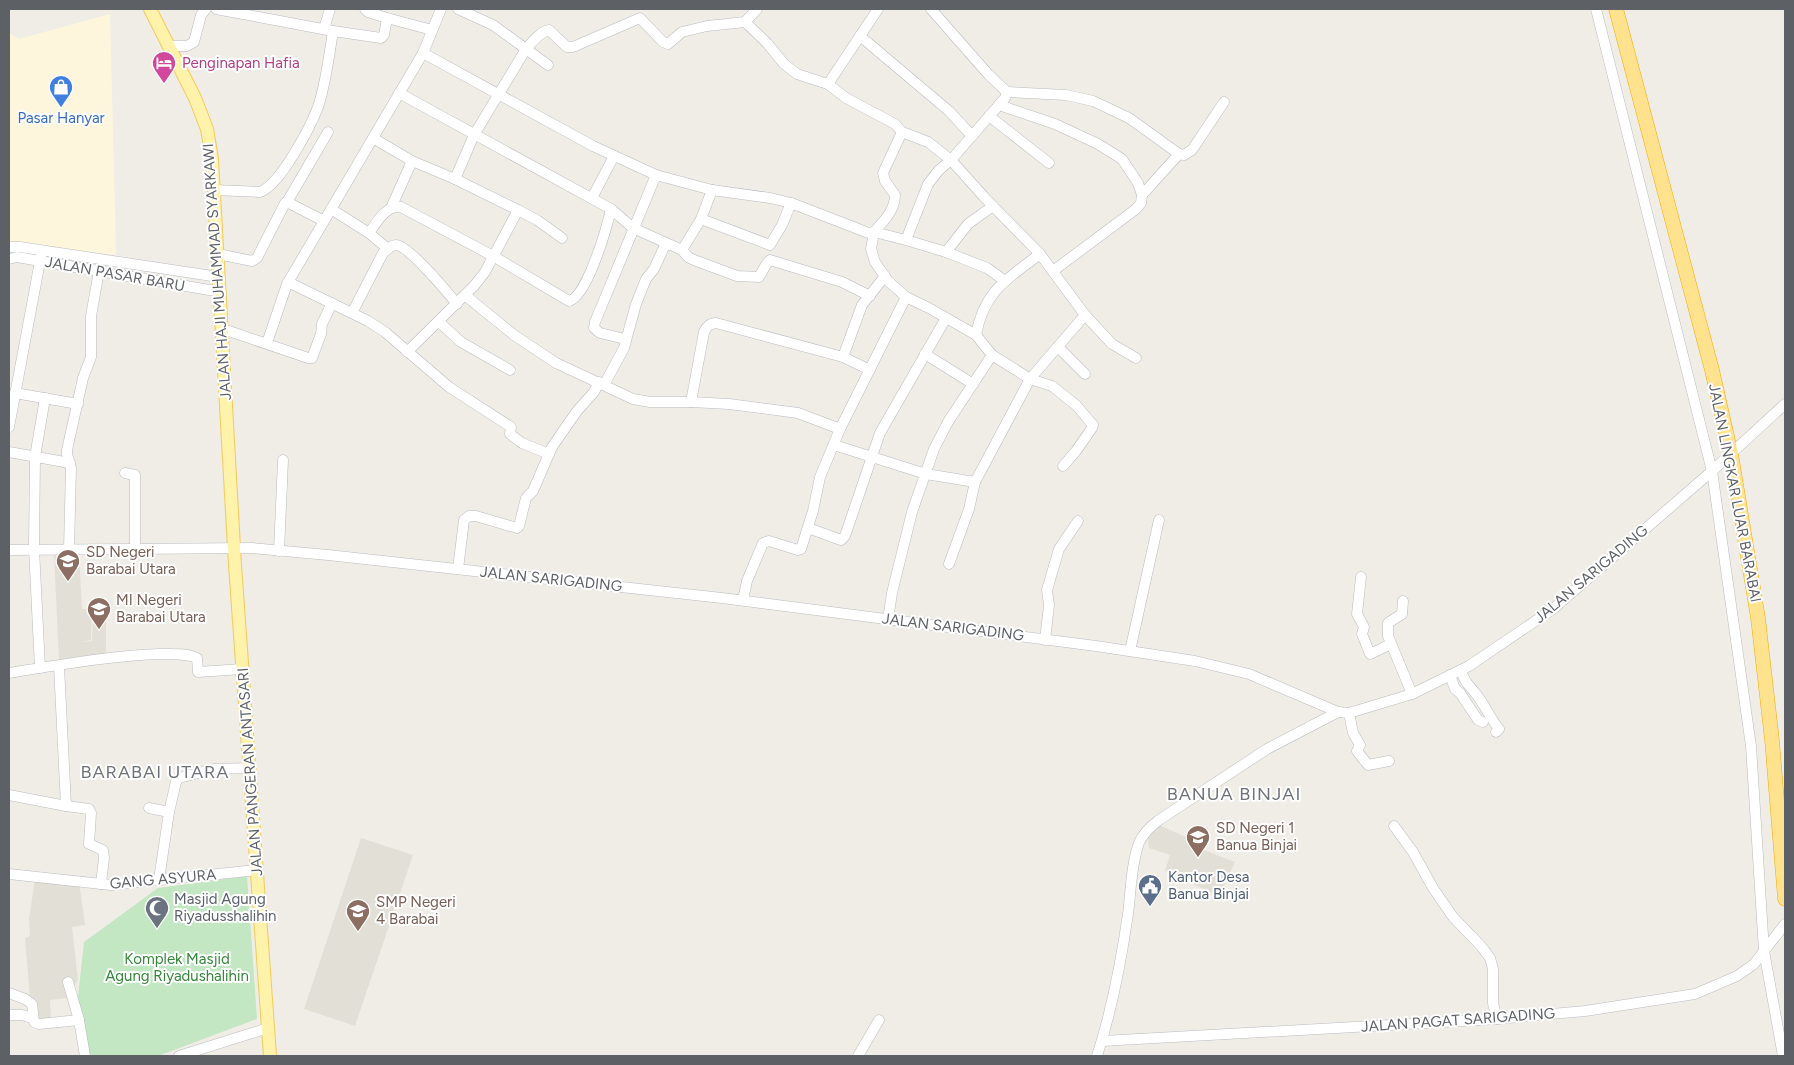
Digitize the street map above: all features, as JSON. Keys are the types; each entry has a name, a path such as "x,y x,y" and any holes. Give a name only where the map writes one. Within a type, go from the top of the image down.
{"highway":[{"name":"JALAN LINGKAR LUAR BARABAI","path":"1616,9 1710,361 1731,454 1758,618 1772,740 1785,898"}],"main road":[{"name":"JALAN HAJI MUHAMMAD SYARKAWI","path":"150,9 195,98 207,129 212,160 221,292 234,548"},
{"name":"JALAN PANGERAN ANTASARI","path":"234,548 270,1056"}],"street":[{"path":"169,46 187,46 194,42 201,15 206,9"},
{"path":"216,9 382,38 387,18"},
{"path":"214,190 260,192 267,190 276,181 305,134 318,107 323,86 330,9"},
{"path":"365,9 368,12 387,18 432,30"},
{"path":"267,343 288,282 423,53 441,9"},
{"path":"458,9 530,45 548,65"},
{"path":"455,179 474,134 498,94 530,45 545,31 551,30 567,47 573,48 640,18 663,42 668,44 682,32 707,26 745,22 757,9"},
{"path":"931,9 988,74 1007,92 1066,95 1093,101 1129,118 1179,154 1192,150 1224,102"},
{"path":"1596,9 1712,471 1751,746 1764,951 1783,1056"},
{"path":"828,84 860,36 873,11"},
{"path":"745,22 797,74 828,84 846,98 895,124 902,132 928,142 951,160 1040,254 1085,316 1112,344 1136,358"},
{"path":"860,36 949,111 972,136"},
{"path":"423,53 558,127 656,175 712,190 791,202 868,233 874,232 946,252 987,268 1006,280"},
{"path":"906,240 928,184 999,105 1007,92"},
{"path":"399,93 592,198 611,209 634,228 682,250 688,257 694,260 737,276 759,277 770,260 842,282 870,296"},
{"path":"999,105 1055,124 1098,144 1122,159 1138,183 1142,195 1141,202 1136,209 1053,271"},
{"path":"989,116 1048,163"},
{"path":"218,254 252,261 257,258 285,203 288,202 328,132"},
{"path":"902,132 883,173 885,181 896,194 888,216 874,232 871,253 875,262 885,276 906,297 976,335 992,355 1030,379 1052,386 1076,405 1093,425 1076,451 1063,466"},
{"path":"373,138 412,161 455,179 537,220 562,238"},
{"path":"1142,195 1179,154"},
{"path":"592,198 614,156"},
{"path":"369,233 391,208 412,161"},
{"path":"625,338 600,333 594,328 597,315 656,175"},
{"path":"682,250 700,219 712,190"},
{"path":"288,202 324,221"},
{"path":"700,219 770,244 782,225 791,202"},
{"path":"946,252 968,224 993,206"},
{"path":"391,208 401,207 493,256 569,301 572,301 579,294 586,281 603,240 611,209"},
{"path":"331,209 369,233 388,249"},
{"path":"407,352 466,296 484,272 518,210"},
{"path":"458,569 464,520 469,516 476,516 518,527 526,498 533,491 549,454 561,433 602,384 624,348 625,338 646,278 654,270 666,243"},
{"path":"352,313 383,253 396,245 409,251 457,304"},
{"name":"JALAN PASAR BARU","path":"9,248 20,247 42,250 219,277"},
{"path":"9,427 42,250"},
{"path":"976,335 978,321 989,298 1006,280 1040,254"},
{"name":"JALAN PASAR BARU","path":"9,258 17,257 221,292"},
{"path":"119,274 120,261"},
{"path":"69,549 70,463 66,454 83,378 91,357 91,316 99,271"},
{"path":"843,357 862,305 885,276"},
{"path":"288,282 368,321 384,332 449,387 511,427 510,434 522,443 549,454"},
{"path":"466,296 514,335 556,363 633,400 729,404 798,413 840,430"},
{"path":"744,600 747,581 763,543 769,542 798,550 802,546 820,477 840,430 906,297"},
{"path":"223,329 312,358 321,334 322,324 332,303"},
{"path":"949,564 969,509 975,482 1030,379 1085,316"},
{"path":"808,528 843,539 880,433 946,318"},
{"path":"439,322 461,342 510,370"},
{"path":"691,402 704,332 710,324 716,323 746,330 843,357 870,370"},
{"path":"1058,347 1085,374"},
{"path":"925,354 973,384"},
{"path":"888,619 889,606 910,521 934,449 948,422 992,355"},
{"path":"15,393 78,404"},
{"path":"40,668 34,549 35,457 45,398"},
{"name":"JALAN SARIGADING","path":"9,550 234,548 279,551 744,600 1195,661 1249,674 1338,712 1349,713 1412,694 1461,670 1553,609 1712,471 1785,404"},
{"path":"834,445 926,474 975,482"},
{"path":"9,452 70,463"},
{"path":"279,551 283,460"},
{"path":"125,473 135,475 135,549"},
{"path":"1130,651 1159,520"},
{"path":"1045,640 1049,605 1047,590 1059,549 1078,521"},
{"path":"1361,576 1357,614 1364,627 1362,634 1370,654 1391,644"},
{"path":"1404,601 1402,614 1388,623 1388,636 1412,694"},
{"path":"9,673 109,657 171,654 189,655 197,658 198,672 242,669"},
{"path":"59,666 66,806"},
{"path":"1461,670 1466,683 1476,694 1499,729 1496,732"},
{"path":"1450,675 1455,689 1460,693 1478,720 1483,722"},
{"path":"1097,1056 1112,1007 1128,916 1136,853 1145,832 1159,820 1267,749 1338,712"},
{"path":"1349,713 1353,733 1360,745 1357,751 1362,758 1368,765 1389,762"},
{"path":"159,880 169,812 176,782 179,778 214,769 249,768"},
{"path":"9,795 89,809 91,814 89,844 103,850 101,884"},
{"path":"149,808 169,812"},
{"path":"1394,826 1414,852 1433,888 1453,917 1482,946 1490,958 1493,969 1493,1003 1497,1018"},
{"name":"GANG ASYURA","path":"9,874 111,885 257,870"},
{"name":"JALAN PAGAT SARIGADING","path":"1102,1041 1497,1018 1585,1011 1695,994 1737,976 1754,964 1785,924"},
{"path":"68,982 79,1020 84,1056"},
{"path":"9,993 32,1004 32,1018"},
{"path":"9,1015 22,1015 32,1018 34,1022 39,1024 79,1020"},
{"path":"858,1056 879,1020"},
{"path":"179,1056 268,1028"}],"shaded area":[{"name":"Pasar Hanyar","path":"110,14 116,255 20,245 9,247 9,33 19,39"},
{"name":"SD Negeri Barabai Utara","path":"54,555 79,555 82,609 92,609 91,640 81,642 92,641 93,619 106,619 106,657 82,656 59,660"},
{"name":"SD Negeri 1 Banua Binjai","path":"1159,825 1188,838 1186,843 1235,862 1219,896 1165,871 1170,855 1149,848 1148,839"},
{"name":"SMP Negeri 4 Barabai","path":"361,838 413,855 355,1026 304,1009"},
{"path":"35,879 79,881 85,925 72,927 78,980 67,998 50,1000 51,1021 32,1023 25,938 30,936 29,919"}],"green space":[{"name":"Komplek Masjid Agung Riyadushalihin","path":"247,876 257,1019 158,1056 89,1056 78,997 84,942 158,888"}],"place":[{"name":"Penginapan Hafia","path":"164,84"},
{"name":"Pasar Hanyar","path":"61,108"},
{"name":"SD Negeri Barabai Utara","path":"68,582"},
{"name":"MI Negeri Barabai Utara","path":"99,630"},
{"name":"SD Negeri 1 Banua Binjai","path":"1198,858"},
{"name":"Kantor Desa Banua Binjai","path":"1150,907"},
{"name":"Masjid Agung Riyadusshalihin","path":"157,929"},
{"name":"SMP Negeri 4 Barabai","path":"358,932"}],"district":[{"name":"BARABAI UTARA","path":"155,772"},
{"name":"BANUA BINJAI","path":"1234,794"}]}
